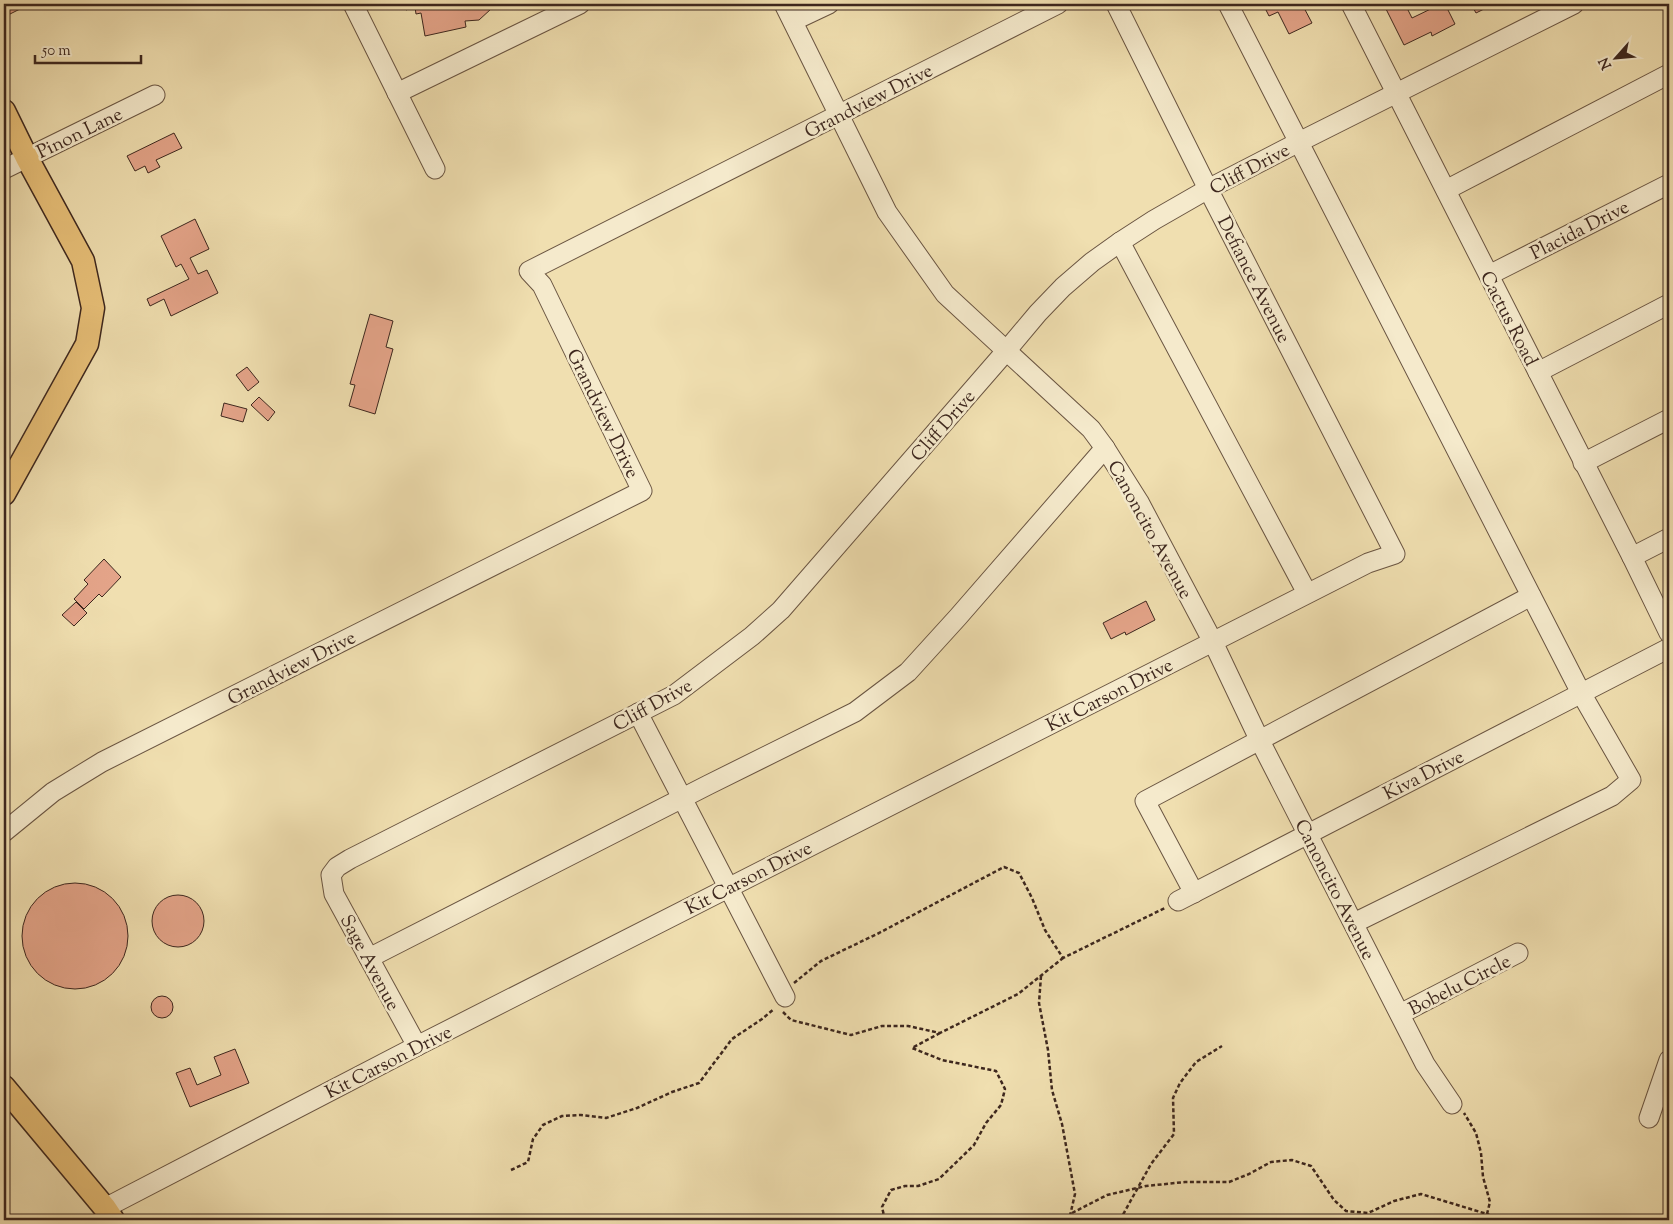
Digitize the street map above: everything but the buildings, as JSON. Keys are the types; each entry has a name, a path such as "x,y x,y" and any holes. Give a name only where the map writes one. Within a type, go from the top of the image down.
{"main road":[{"path":"4,110 27,158 83,262 93,308 87,344 4,494"},
{"path":"4,1087 109,1214"}],"street":[{"path":"353,4 435,169"},
{"path":"397,92 580,4"},
{"name":"Canoncito Avenue","path":"784,4 887,212 940,287 945,294 1091,429 1139,502 1212,642 1259,739 1424,1064 1452,1104"},
{"path":"793,21 829,4"},
{"name":"Grandview Drive","path":"4,832 53,792 102,762 642,490 542,285 529,271 1058,4"},
{"name":"Defiance Avenue","path":"1116,4 1208,189 1395,554"},
{"path":"1228,4 1581,693 1631,780 1612,796 1354,923"},
{"name":"Cactus Road","path":"1353,4 1669,633"},
{"name":"Cliff Drive","path":"331,875 337,867 350,859 674,695 752,636 781,610 1038,313 1063,287 1092,262 1120,242 1208,189 1574,4"},
{"path":"1446,190 1669,74"},
{"name":"Pinon Lane","path":"4,169 155,95"},
{"name":"Placida Drive","path":"1488,275 1669,184"},
{"path":"1120,242 1307,593"},
{"path":"1538,372 1669,304"},
{"path":"1583,463 1669,419"},
{"path":"369,958 855,712 908,672 1105,448"},
{"path":"1632,557 1669,538"},
{"name":"Kit Carson Drive","path":"109,1214 416,1046 1368,562 1395,554"},
{"path":"1186,897 1145,801 1531,596"},
{"name":"Kiva Drive","path":"1186,897 1669,648"},
{"path":"638,713 785,997"},
{"name":"Sage Avenue","path":"331,875 334,894 416,1046"},
{"name":"Bobelu Circle","path":"1400,1014 1518,954"},
{"path":"1649,1118 1669,1060"}],"path":[{"path":"785,997 792,985 821,961 879,933 1004,867 1019,873 1045,930 1063,958"},
{"path":"885,1220 882,1207 891,1190 905,1186 918,1186 939,1179 974,1145 986,1123 1001,1106 1005,1089 996,1071 942,1060 912,1048 1018,994 1063,958 1186,897"},
{"path":"1040,976 1039,1003 1048,1050 1052,1090 1062,1124 1075,1194 1069,1220"},
{"path":"511,1170 528,1162 533,1139 544,1126 562,1116 581,1115 606,1118 637,1108 672,1092 699,1083 732,1039 762,1019 777,1006 791,1020 851,1035 882,1026 908,1026 940,1033"},
{"path":"1120,1220 1151,1164 1174,1134 1173,1098 1180,1083 1196,1062 1222,1046"},
{"path":"1452,1104 1459,1106 1476,1133 1481,1153 1483,1177 1490,1202 1487,1214"},
{"path":"1072,1213 1107,1195 1138,1188 1185,1182 1229,1182 1249,1174 1270,1162 1292,1160 1311,1166 1334,1200 1346,1211 1368,1213 1394,1200 1421,1194 1487,1214 1500,1220"}]}
